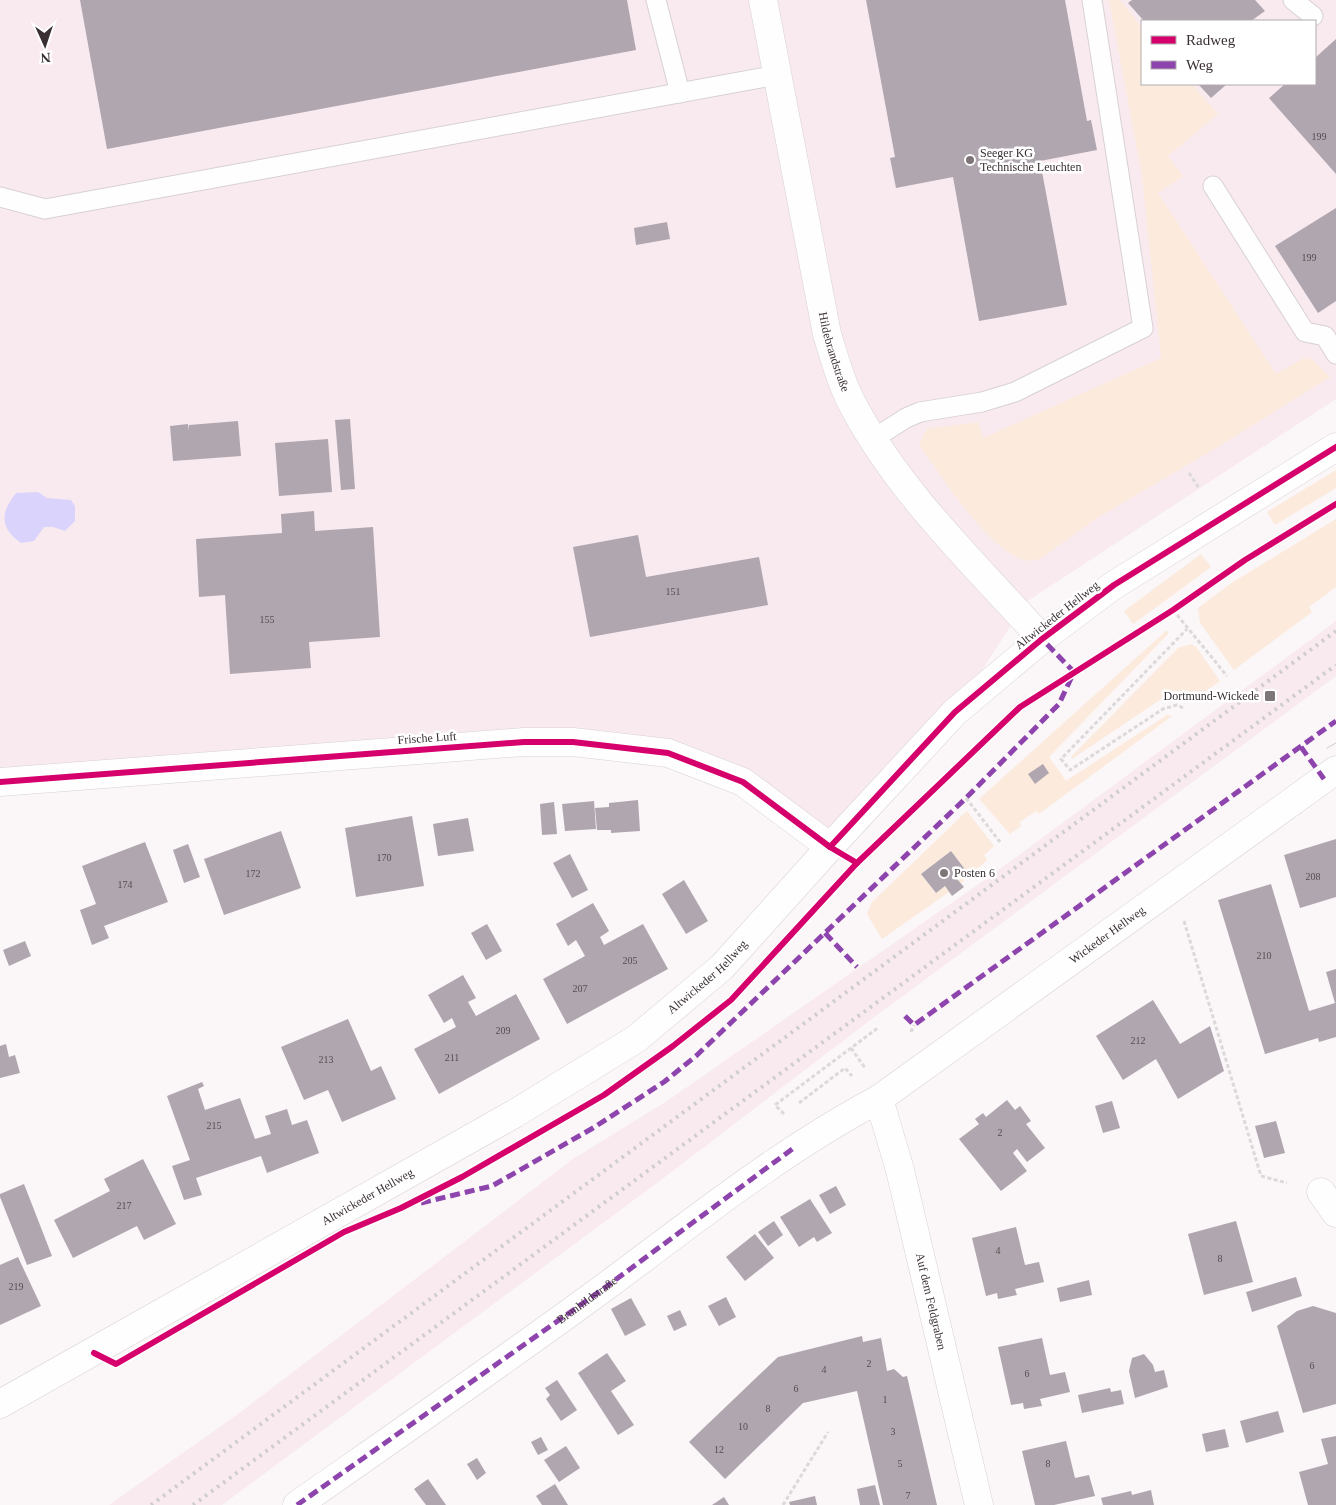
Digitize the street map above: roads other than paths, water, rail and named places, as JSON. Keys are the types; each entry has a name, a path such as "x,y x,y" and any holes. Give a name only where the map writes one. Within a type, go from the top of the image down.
{"street":[{"name":"Hildebrandstraße","path":"763,0 827,334 848,393 873,439 910,493 1042,639"},
{"name":"Altwickeder Hellweg","path":"0,1404 514,1114 636,1039 722,966 830,846 955,712 1042,639 1114,585 1336,447"},
{"name":"Frische Luft","path":"0,782 524,742 573,742 668,752 743,782 830,846"},
{"name":"Wickeder Hellweg","path":"879,1099 1336,770"},
{"name":"Brunhildstraße","path":"297,1505 586,1300 795,1147 833,1123 879,1099"},
{"name":"Auf dem Feldgraben","path":"879,1099 900,1170 979,1505"}],"lane":[{"path":"656,0 680,93"},
{"path":"873,439 906,418 920,412 982,402 1015,392 1143,328 1092,0"},
{"path":"1294,0 1312,16"},
{"path":"0,198 46,209 777,75"},
{"path":"1213,186 1305,332 1325,336 1336,354"}],"tram line":[{"path":"1327,748 1336,743"}],"railway":[{"path":"151,1505 1336,631"},
{"path":"193,1505 1336,665"}],"place":[{"name":"Seeger KG Technische Leuchten","path":"970,160"},
{"name":"Dortmund-Wickede","path":"1270,696"},
{"name":"Posten 6","path":"944,873"}]}
